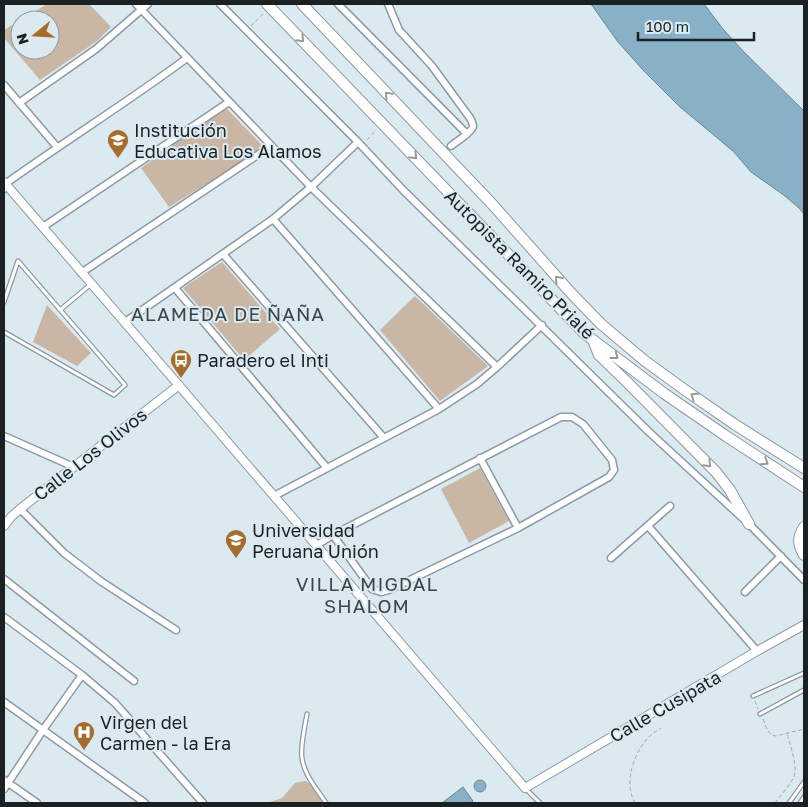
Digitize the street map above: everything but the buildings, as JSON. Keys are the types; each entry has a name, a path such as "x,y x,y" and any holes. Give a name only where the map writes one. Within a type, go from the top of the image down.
{"highway":[{"name":"Autopista Ramiro Prialé","path":"302,4 494,205 571,293 601,324 645,361 685,390 734,424 804,468"},
{"name":"Autopista Ramiro Prialé","path":"269,6 592,339 665,394 804,487"},
{"path":"592,339 599,355 716,472 730,490 749,524"},
{"path":"804,527 799,538 799,546 804,555"}],"street":[{"path":"136,4 310,187 497,367"},
{"path":"19,103 96,49 148,4"},
{"path":"220,4 360,144 403,190 649,432 749,524 804,580"},
{"path":"338,4 467,134"},
{"path":"388,4 399,30 432,66 470,118 473,126 471,131 451,146"},
{"path":"187,58 4,185 125,322 525,788"},
{"path":"4,85 57,147"},
{"path":"43,228 229,102"},
{"path":"125,322 273,220 360,144"},
{"path":"81,273 270,146"},
{"path":"273,220 439,409"},
{"path":"223,254 384,438"},
{"path":"175,288 327,468"},
{"path":"274,496 439,409 497,367 542,325"},
{"name":"Calle Los Olivos","path":"4,526 10,517 179,385"},
{"path":"317,545 333,535 480,458 561,418 572,417 583,424 612,460 614,470 609,477 518,528 389,590 381,592 372,589 333,535"},
{"path":"4,436 74,467"},
{"path":"480,458 518,528"},
{"path":"611,558 670,506"},
{"path":"20,509 64,554 102,582 176,630"},
{"path":"648,526 757,651"},
{"path":"745,592 781,556"},
{"path":"4,579 134,681"},
{"path":"4,617 82,675 115,703 203,803"},
{"name":"Calle Cusipata","path":"525,788 804,624"},
{"path":"37,803 5,784 82,675"},
{"path":"4,702 145,803"}],"lane":[{"path":"4,302 18,261 125,386 114,395 4,332"},
{"path":"60,310 91,284"},
{"path":"753,696 804,673"},
{"path":"760,714 804,690"},
{"path":"307,714 301,756 309,777 326,803"},
{"path":"789,803 804,782"},
{"path":"525,788 540,803"},
{"path":"800,803 804,797"}],"path":[{"path":"246,31 269,6"},
{"path":"360,144 382,123"},
{"path":"753,696 768,732 772,736 804,730"},
{"path":"635,803 630,784 636,756 649,737 661,728"},
{"path":"775,803 794,777 795,772 787,733"}],"shaded area":[{"path":"47,4 89,4 111,27 97,41 40,80 23,60 60,60 60,10 37,10"},
{"path":"10,26 10,45 4,38 4,30"},
{"path":"225,107 262,145 251,156 169,207 141,168"},
{"path":"222,262 280,329 244,360 183,288"},
{"path":"415,296 488,366 440,401 380,330"},
{"path":"47,305 91,353 77,366 33,342"},
{"path":"480,468 509,521 469,543 441,489"},
{"path":"305,781 311,784 323,803 267,803 282,798 295,783"}],"water":[{"path":"591,4 704,4 744,52 804,111 804,214 785,196 751,172 734,152 680,107 618,42"},
{"path":"480,780 486,786 480,792 474,786"},
{"path":"463,787 473,801 470,803 442,803"}],"place":[{"name":"Institución Educativa Los Alamos","path":"118,159"},
{"name":"Paradero el Inti","path":"181,379"},
{"name":"Universidad Peruana Unión","path":"236,559"},
{"name":"Virgen del Carmen - la Era","path":"84,751"}],"district":[{"name":"ALAMEDA DE ÑAÑA","path":"228,313"},
{"name":"VILLA MIGDAL SHALOM","path":"367,594"}]}
